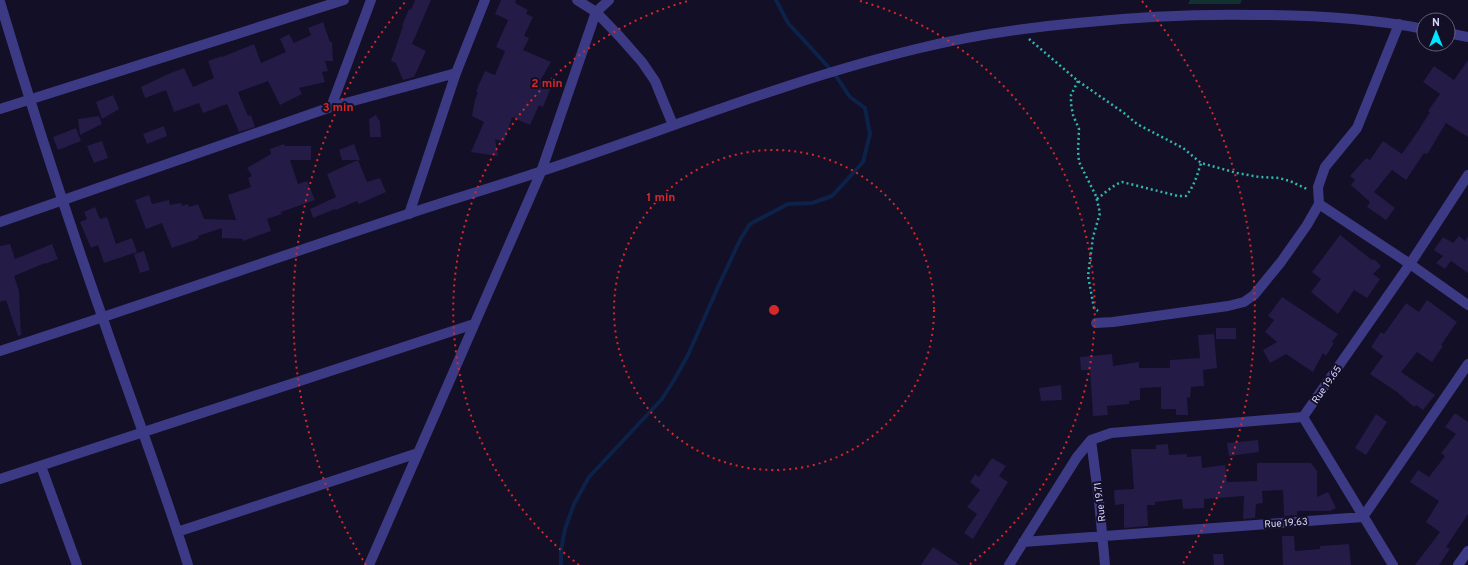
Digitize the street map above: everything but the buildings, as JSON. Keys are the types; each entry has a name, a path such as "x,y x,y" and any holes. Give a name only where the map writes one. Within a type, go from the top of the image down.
{"street":[{"path":"0,109 344,0"},
{"path":"332,107 371,0"},
{"path":"409,214 456,73 485,0"},
{"path":"576,0 596,12 620,36 642,62 655,82 673,125"},
{"path":"368,565 541,172 596,12 608,0"},
{"path":"0,2 29,99 64,200 102,318 178,532 188,565"},
{"path":"0,351 409,214 541,172 673,125 801,82 942,42 1030,27 1140,17 1214,14 1298,15 1399,24 1416,27"},
{"path":"1096,323 1208,310 1244,302 1254,295 1281,262 1307,225 1319,204 1318,187 1325,167 1357,128 1399,24"},
{"path":"1456,35 1468,37"},
{"path":"0,222 332,107 456,73"},
{"name":"Rue 19.65","path":"1303,417 1410,264 1468,174"},
{"path":"1319,204 1410,264 1468,305"},
{"path":"0,479 474,324"},
{"path":"1363,517 1468,364"},
{"path":"1008,565 1077,457 1091,440 1112,433 1303,417 1393,565"},
{"name":"Rue 19.71","path":"1091,440 1103,536 1105,565"},
{"path":"178,532 418,453"},
{"path":"41,466 77,565"},
{"name":"Rue 19.63","path":"1024,542 1363,517"},
{"path":"1458,565 1468,551"}],"path":[{"path":"1030,27 1025,33 1032,41 1078,81 1124,112 1137,124 1183,148 1201,164 1237,174 1259,178 1279,178 1290,181 1307,190 1319,204"},
{"path":"1078,81 1071,95 1071,104 1073,115 1079,129 1079,162 1097,199 1100,213 1093,237 1088,276 1094,308 1113,322"},
{"path":"1097,199 1115,184 1122,182 1178,196 1186,196 1196,181 1201,164"}],"green space":[{"path":"1190,0 1242,0 1240,4 1188,4"}],"waterway":[{"path":"561,565 561,550 565,529 574,504 589,477 662,399 674,380 688,355 740,240 750,224 788,204 812,203 832,196 863,162 870,134 865,108 850,97 834,73 788,23 776,0"}]}
